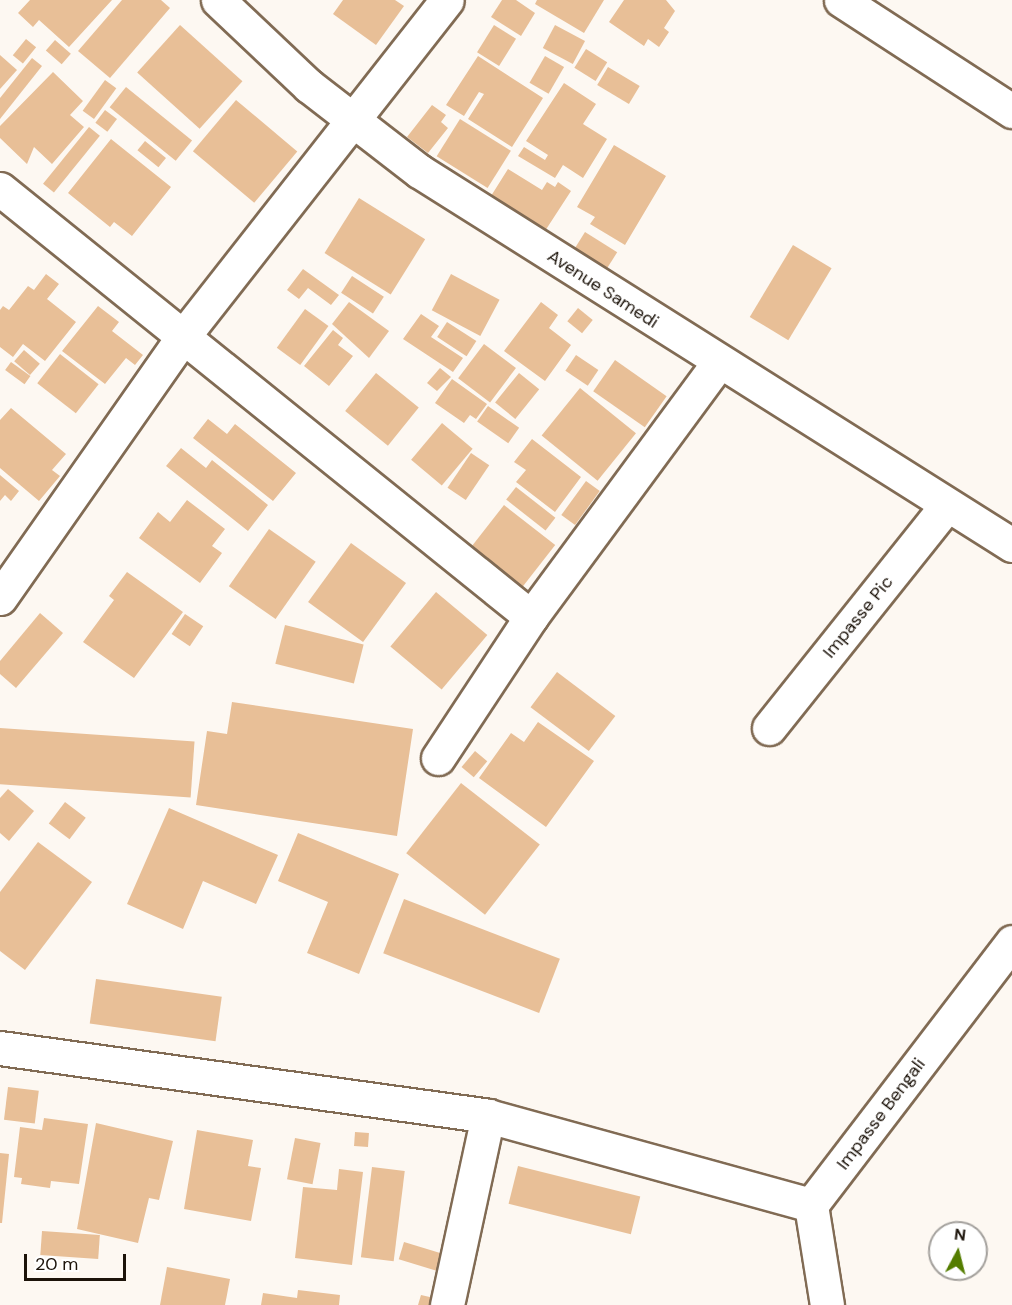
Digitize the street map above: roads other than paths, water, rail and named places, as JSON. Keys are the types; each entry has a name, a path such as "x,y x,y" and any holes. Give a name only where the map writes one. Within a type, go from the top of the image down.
{"street":[{"name":"Avenue Samedi","path":"218,0 354,123 419,171 719,363 1012,545"},
{"path":"0,598 185,334 354,123 447,0"},
{"path":"841,0 1012,111"},
{"path":"0,189 185,334 531,617"},
{"path":"438,758 531,617 719,363"},
{"name":"Impasse Pic","path":"769,728 946,506"},
{"name":"Impasse Bengali","path":"812,1205 1012,942"},
{"path":"0,1048 488,1116 640,1154 812,1205 827,1305"},
{"path":"447,1305 488,1116"}]}
